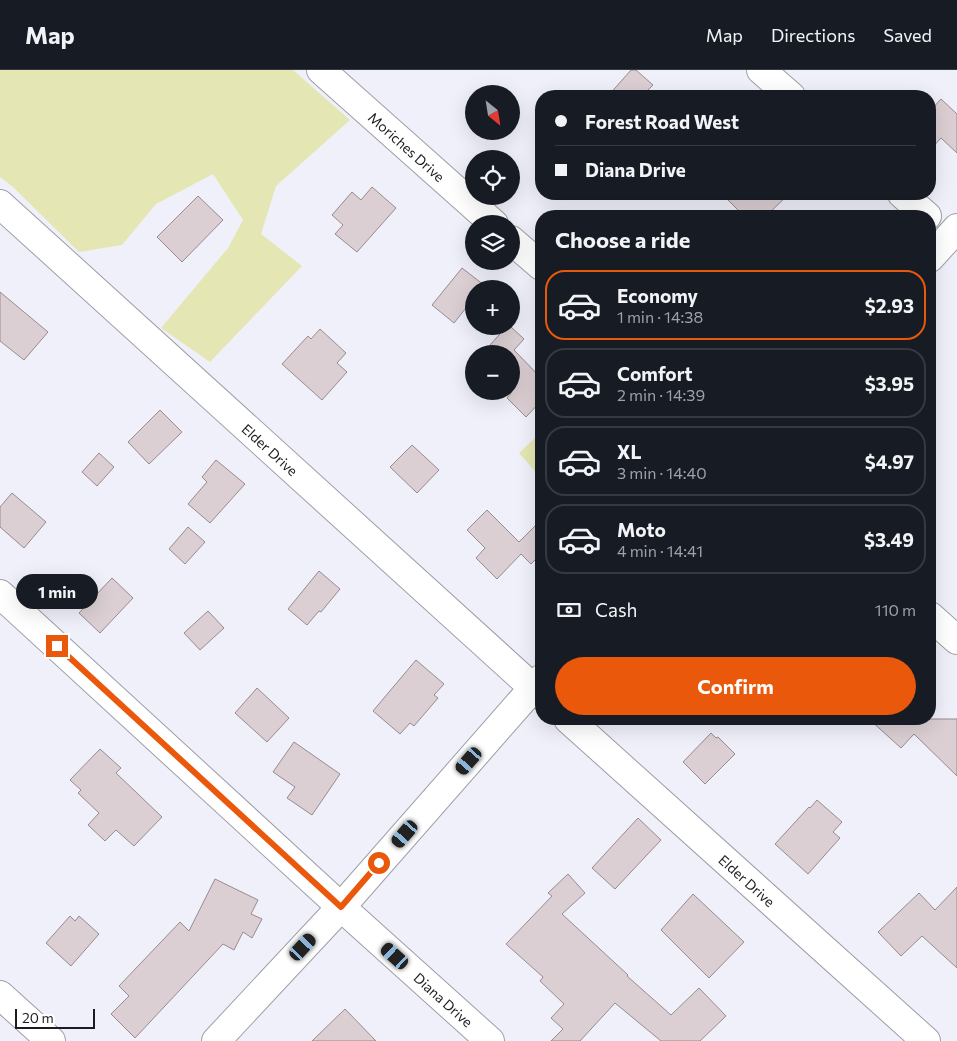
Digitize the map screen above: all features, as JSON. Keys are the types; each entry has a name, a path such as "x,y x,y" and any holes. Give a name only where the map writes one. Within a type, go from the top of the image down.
{"street":[{"name":"Moriches Drive","path":"321,70 484,215"},
{"path":"761,70 784,90"},
{"path":"909,200 920,210"},
{"name":"Elder Drive","path":"0,204 535,683"},
{"path":"936,247 946,228"},
{"path":"520,248 535,261"},
{"name":"Diana Drive","path":"0,594 490,1041"},
{"path":"936,621 957,640"},
{"path":"216,1041 341,907 535,691"},
{"name":"Elder Drive","path":"575,725 926,1041"},
{"path":"0,995 51,1041"}],"green space":[{"path":"0,70 293,70 350,120 276,186 261,234 302,266 210,362 161,328 228,248 243,220 213,174 156,204 122,245 79,252 14,188 0,177"},
{"path":"535,438 535,471 519,453"}],"building":[{"path":"631,70 636,70 653,85 648,90 613,90"},
{"path":"941,99 957,114 957,153 941,138 936,143 936,104"},
{"path":"372,187 396,208 357,252 335,234 343,225 332,215 352,192 361,200"},
{"path":"198,196 223,220 182,262 157,237"},
{"path":"728,200 783,200 772,210 738,210"},
{"path":"462,268 478,280 465,280 465,309 454,323 432,305"},
{"path":"0,292 48,332 24,360 0,341"},
{"path":"320,329 346,353 337,363 347,372 322,400 282,364 308,336 311,339"},
{"path":"499,335 520,335 524,339 519,345 490,345"},
{"path":"520,356 535,372 535,407 526,417 509,400 520,400"},
{"path":"160,410 182,432 149,464 128,442"},
{"path":"412,445 439,470 417,493 390,467"},
{"path":"99,453 114,467 97,486 82,472"},
{"path":"216,460 245,484 210,523 188,504 207,482 202,477"},
{"path":"12,493 46,522 24,548 0,527 0,507"},
{"path":"487,510 519,542 535,526 535,560 531,564 521,554 497,579 476,558 485,548 467,530"},
{"path":"188,527 205,542 185,564 169,549"},
{"path":"319,571 340,589 321,612 319,611 307,625 288,609"},
{"path":"112,578 133,598 100,633 79,613"},
{"path":"208,611 224,628 200,650 184,633"},
{"path":"416,660 444,684 434,695 438,698 414,726 410,723 400,734 373,711"},
{"path":"257,688 289,718 267,742 235,713"},
{"path":"936,719 957,719 957,776 914,734 901,748 876,725 936,725"},
{"path":"711,733 716,738 718,737 735,754 705,784 683,762"},
{"path":"294,742 340,774 312,815 287,798 295,787 273,772"},
{"path":"100,749 121,768 116,773 162,817 134,846 116,830 105,841 88,825 99,813 78,793 81,790 70,780"},
{"path":"817,800 842,822 833,832 840,838 808,874 775,844"},
{"path":"638,818 661,840 615,889 592,868"},
{"path":"568,874 585,893 562,914 627,976 671,1015 699,988 726,1016 700,1041 661,1041 615,1003 580,1041 551,1041 563,1029 551,1018 564,1004 540,981 543,977 506,944 552,896 548,893"},
{"path":"215,879 258,900 251,914 262,919 252,938 243,932 234,950 223,944 135,1038 111,1014 129,996 119,986 180,922 189,931"},
{"path":"957,887 957,968 922,936 901,956 878,932 919,893 935,910"},
{"path":"693,894 744,942 709,978 661,930"},
{"path":"70,916 75,921 79,916 99,934 71,966 46,943"},
{"path":"345,1009 376,1041 312,1041"}],"route":[{"path":"57,646 341,907 379,863"}]}
